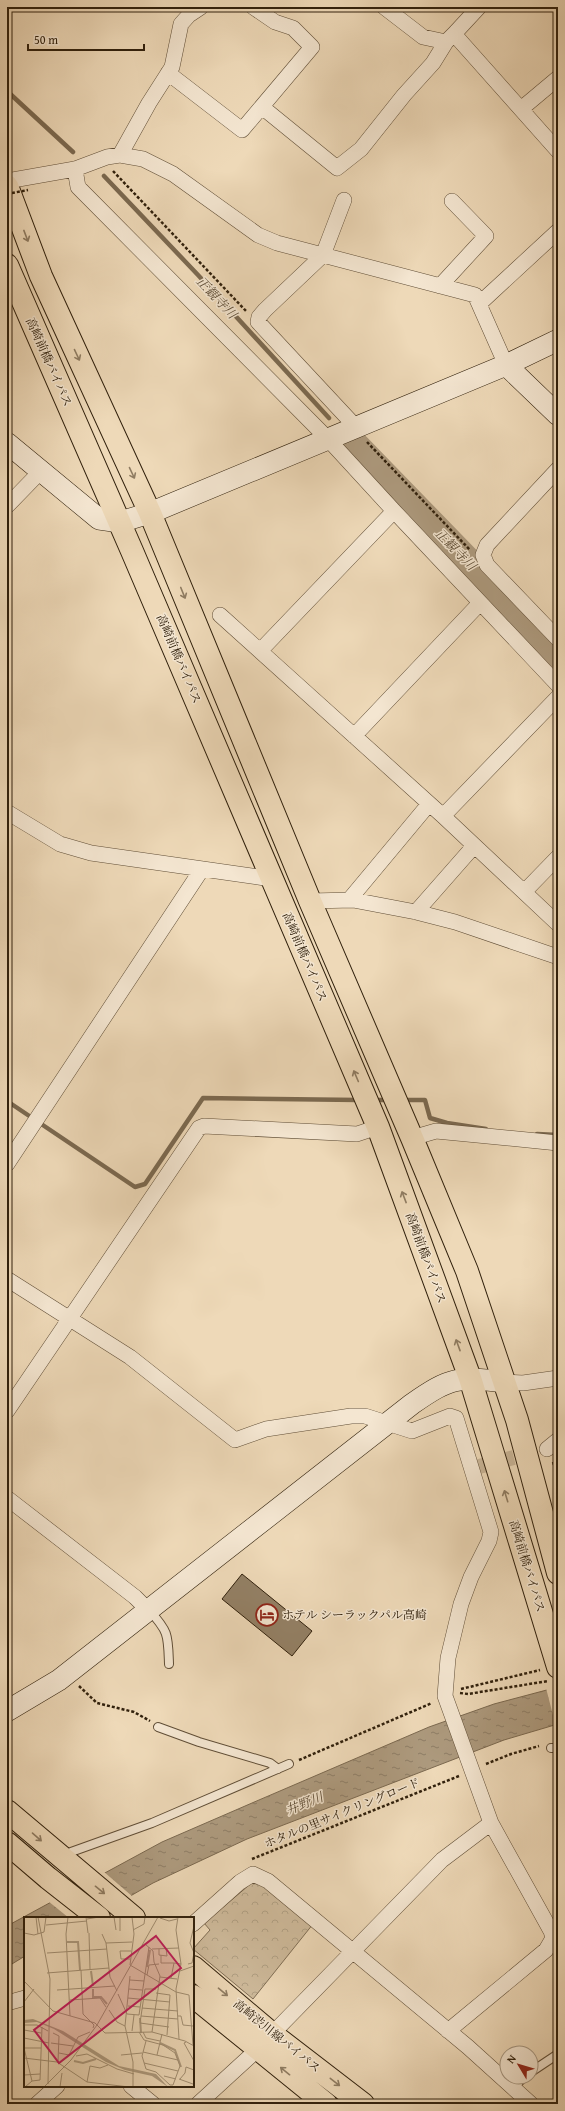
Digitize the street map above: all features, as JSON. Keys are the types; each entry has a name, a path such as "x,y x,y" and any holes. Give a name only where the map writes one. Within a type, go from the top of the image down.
{"main road":[{"path":"17,188 41,276 150,513 310,901 412,1138 467,1271 505,1382 558,1573"},
{"name":"高崎前橋バイパス","path":"7,265 120,522 378,1127 470,1378 551,1672"},
{"path":"7,1811 133,1917"},
{"path":"7,1843 48,1878 98,1917"},
{"name":"高崎渋川線バイパス","path":"194,1968 272,2034 363,2104"},
{"name":"高崎渋川線バイパス","path":"194,1997 326,2104"}],"street":[{"path":"114,156 168,73 175,58 181,24 189,15 201,7"},
{"path":"168,73 242,130 312,47 293,28 275,22 253,7"},
{"path":"384,7 423,37 450,38 521,109 558,151"},
{"path":"262,107 337,168 360,149 404,95 433,63 450,38 479,7"},
{"path":"521,109 558,78"},
{"path":"7,181 75,169 114,156 143,159 173,174 258,235 277,243 475,295 506,365 558,415"},
{"path":"75,169 78,187 327,438 558,685"},
{"path":"344,200 323,255 265,310 260,316 258,322 355,426"},
{"path":"440,286 486,236 452,202"},
{"path":"478,304 558,231"},
{"path":"7,443 40,472 99,519 120,522 150,513 355,426 506,365 558,340"},
{"path":"558,469 487,545 483,555 487,565 558,639"},
{"path":"7,506 40,472"},
{"path":"260,652 394,511"},
{"path":"354,736 480,603"},
{"path":"220,615 443,816 558,924"},
{"path":"443,816 558,696"},
{"path":"349,900 428,804"},
{"path":"7,812 60,844 91,853 272,879"},
{"path":"416,912 474,846"},
{"path":"524,892 558,856"},
{"path":"7,1164 202,869"},
{"path":"310,901 349,900 416,912 455,922 558,957"},
{"path":"7,1411 199,1128 204,1126 357,1134 378,1127"},
{"path":"412,1138 436,1131 558,1144"},
{"path":"7,1279 138,1363 235,1440 266,1429 351,1416 365,1416 412,1431 450,1416 456,1418 474,1467 491,1532 489,1541 471,1577 460,1610 448,1658 442,1701 491,1823 556,1940 546,1950 448,2031"},
{"path":"7,1711 59,1680 436,1387 458,1379 470,1378 523,1383 558,1378"},
{"path":"7,1498 135,1597 148,1610"},
{"path":"272,2034 442,1860 491,1823"},
{"path":"194,1923 240,1882 253,1874 268,1881 448,2031 531,2104"},
{"path":"7,2003 24,1998"},
{"path":"198,2104 258,2049"},
{"path":"37,2104 56,2087"},
{"path":"132,2087 153,2104"}],"lane":[{"path":"148,1610 164,1626 168,1635 170,1664"},
{"path":"158,1727 199,1742 270,1763 278,1769"},
{"path":"66,1862 71,1852 152,1823 289,1764"},
{"path":"539,2067 558,2054"},
{"path":"513,2088 516,2085"}],"path":[{"path":"114,156 113,171 258,322"},
{"path":"7,194 17,188"},
{"path":"355,426 364,438 472,552 483,555"},
{"path":"555,1445 558,1479"},
{"path":"466,1686 551,1672"},
{"path":"468,1694 551,1672"},
{"path":"76,1683 97,1703 134,1712 158,1727"},
{"path":"289,1764 426,1706 442,1701"},
{"name":"ホタルの里サイクリングロード","path":"247,1863 252,1859 302,1838 511,1754 544,1745 554,1748"}],"green space":[{"path":"254,1881 266,1886 313,1924 253,1999 194,1950 194,1948 210,1930 204,1923"}],"water":[{"name":"井野川","path":"558,1687 558,1724 504,1740 247,1839 153,1883 94,1917 24,1917 24,1957 7,1967 7,1926 162,1842 429,1727 494,1704"}],"pier":[{"path":"558,1685 558,1726 556,1727 546,1688"},
{"path":"103,1871 133,1897 98,1917 68,1917 48,1901"}],"building":[{"name":"ホテル シーラックパル高崎","path":"242,1574 312,1631 292,1656 222,1599"}],"waterway":[{"name":"正観寺川","path":"7,91 73,152"},
{"name":"正観寺川","path":"104,176 198,275 329,418"},
{"name":"正観寺川","path":"355,445 558,654"},
{"path":"7,1101 135,1187 145,1184 203,1098 359,1100"},
{"path":"372,1100 389,1100"},
{"path":"402,1100 425,1100 430,1118 447,1123 486,1129"},
{"path":"537,1134 558,1135"}],"tunnel":[{"path":"477,1467 547,1449"}],"place":[{"name":"ホテル シーラックパル高崎","path":"267,1615"}]}
